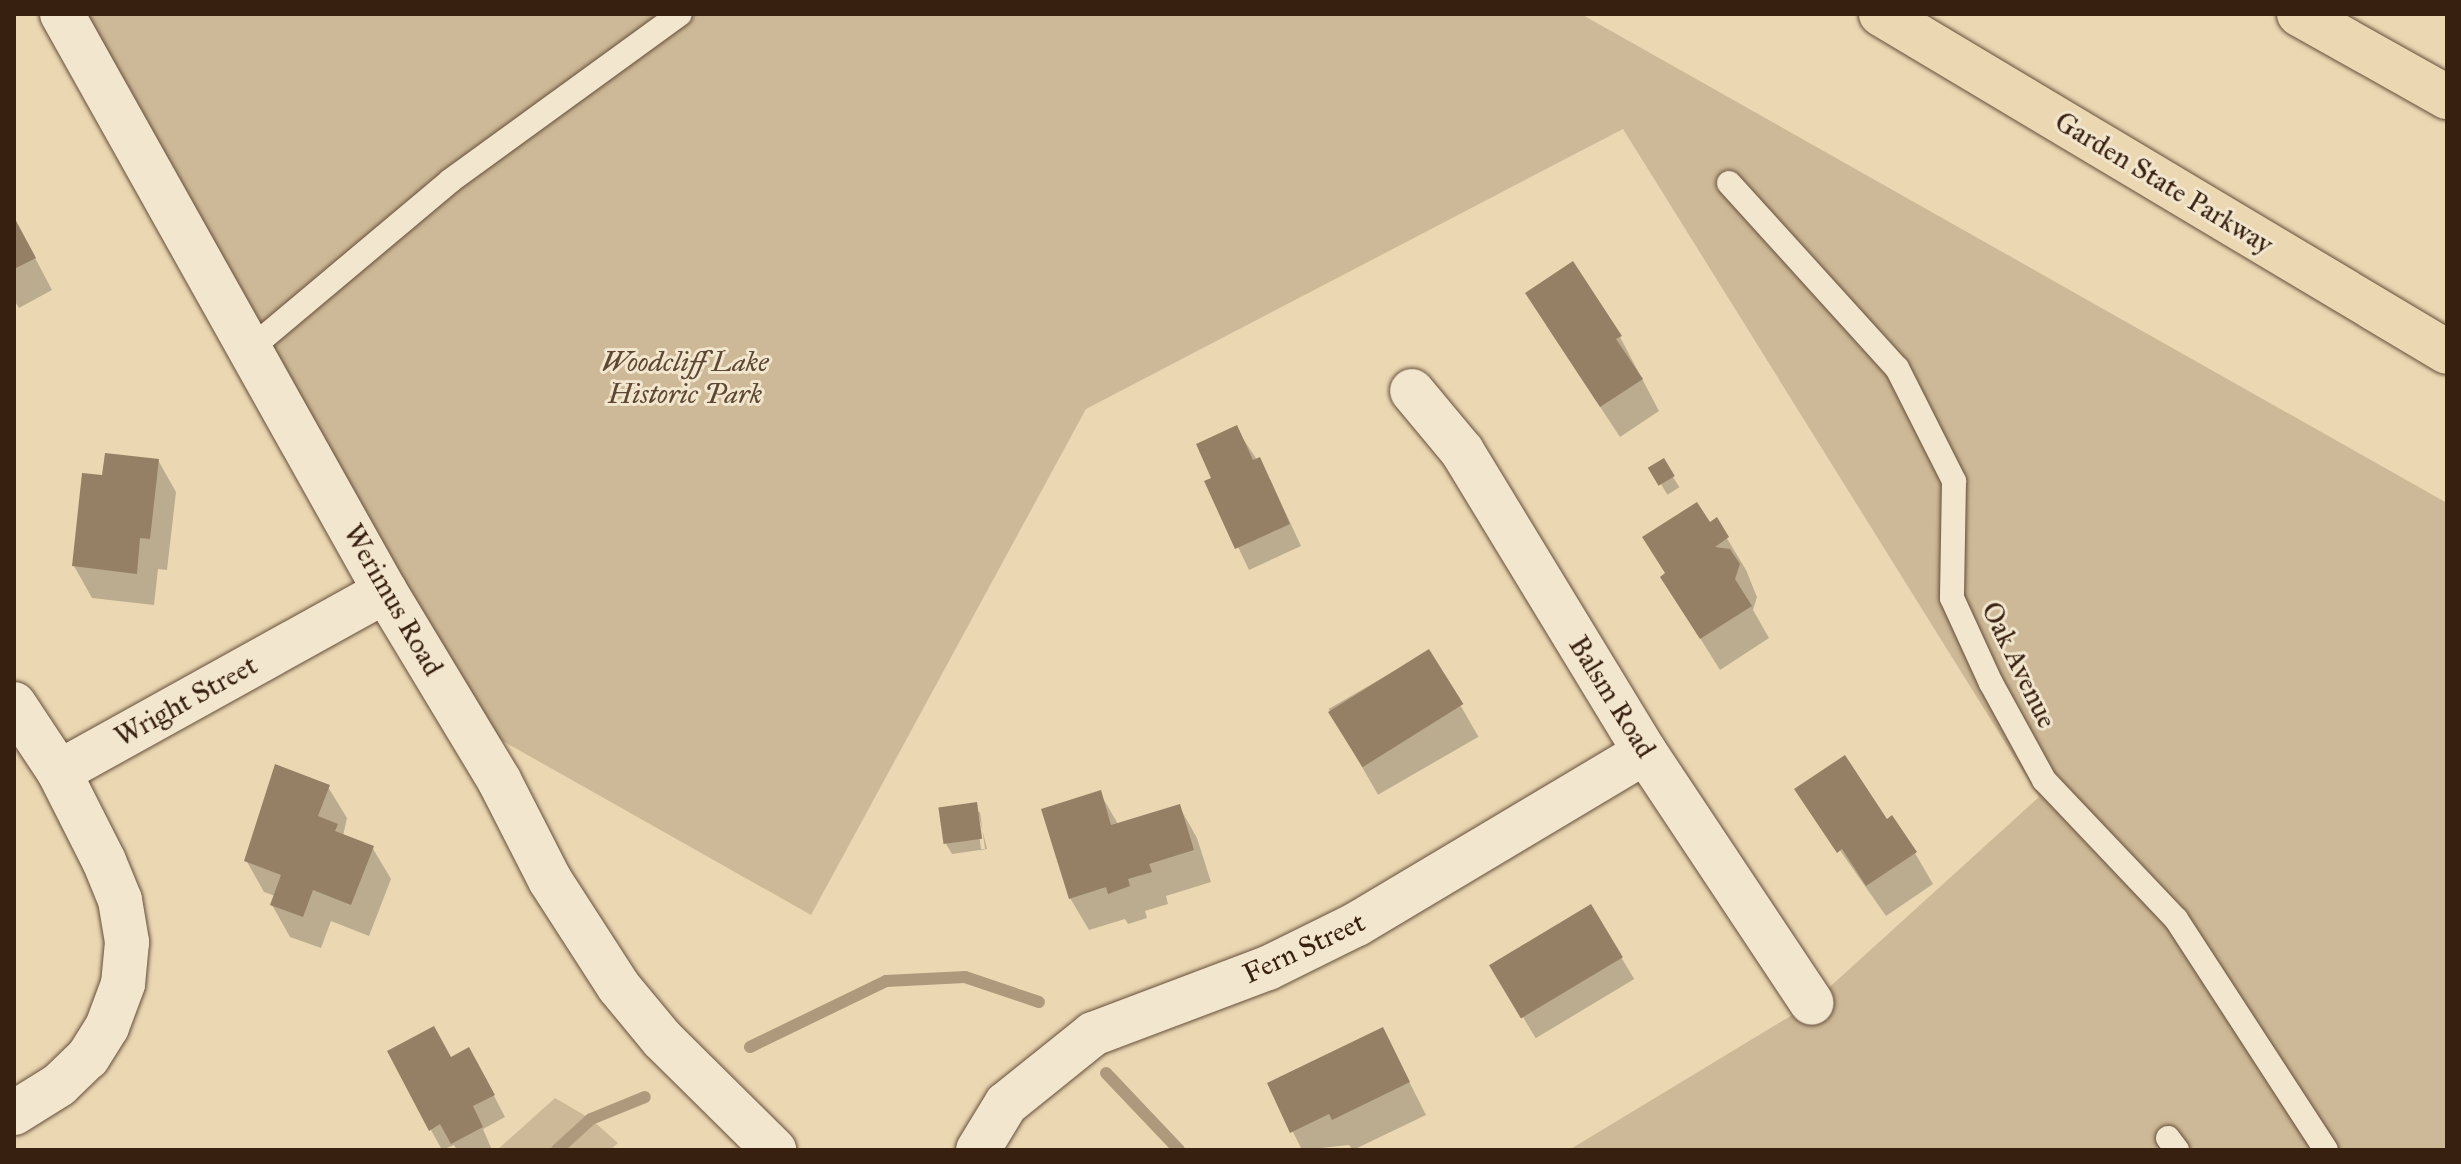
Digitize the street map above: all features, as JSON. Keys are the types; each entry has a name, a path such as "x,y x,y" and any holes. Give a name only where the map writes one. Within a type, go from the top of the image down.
{"highway":[{"name":"Garden State Parkway","path":"1881,14 2447,352"},
{"path":"2299,14 2447,97"}],"street":[{"name":"Werimus Road","path":"62,14 385,591 499,780 550,880 619,987 662,1039 774,1150"},
{"name":"Balsm Road","path":"1412,391 1462,451 1645,752 1812,1003"},
{"name":"Wright Street","path":"59,772 385,591"},
{"path":"14,704 59,772 120,900 127,942 123,984 107,1027 88,1057 59,1085 14,1113"},
{"name":"Fern Street","path":"978,1150 1006,1104 1093,1034 1268,968 1357,924 1645,752"}],"lane":[{"path":"250,349 428,198 680,14"},
{"name":"Oak Avenue","path":"1729,183 1897,368 1954,481 1952,598 1991,683 2044,780 2176,919 2326,1150"}],"green space":[{"name":"Woodcliff Lake Historic Park","path":"62,14 1581,14 2447,503 2447,1150 1569,1150 1812,1003 2039,797 1623,129 1086,409 811,915 462,718"},
{"path":"555,1098 591,1119 618,1143 610,1150 497,1150"}],"building":[{"path":"14,217 36,258 14,269"},
{"path":"1573,261 1622,336 1616,339 1643,379 1600,407 1525,293"},
{"path":"1237,425 1253,460 1260,457 1290,524 1235,549 1204,481 1211,478 1196,444"},
{"path":"105,453 159,459 150,539 140,538 137,574 72,566 82,473 102,475"},
{"path":"1664,458 1675,476 1659,486 1648,468"},
{"path":"1697,502 1710,522 1717,517 1729,537 1715,547 1730,549 1740,564 1735,579 1752,606 1700,639 1660,577 1665,573 1642,537"},
{"path":"1429,649 1463,704 1363,767 1328,712"},
{"path":"1845,755 1887,819 1892,815 1917,852 1866,886 1842,849 1837,853 1794,789"},
{"path":"275,764 330,785 318,816 338,824 335,831 374,846 351,905 313,890 303,917 270,905 281,875 244,861"},
{"path":"1101,790 1111,825 1180,804 1194,850 1149,864 1152,872 1128,879 1130,886 1108,894 1106,887 1069,899 1041,809"},
{"path":"977,802 982,839 944,844 938,807"},
{"path":"1591,904 1623,957 1521,1018 1489,965"},
{"path":"434,1026 451,1057 469,1047 495,1095 473,1106 483,1127 451,1144 440,1124 429,1131 387,1051"},
{"path":"1383,1027 1410,1082 1332,1120 1329,1114 1290,1133 1267,1083"}],"waterway":[{"path":"750,1047 886,981 965,977 1039,1002"},
{"path":"1106,1073 1179,1150"},
{"path":"557,1150 591,1119 645,1097"}]}
